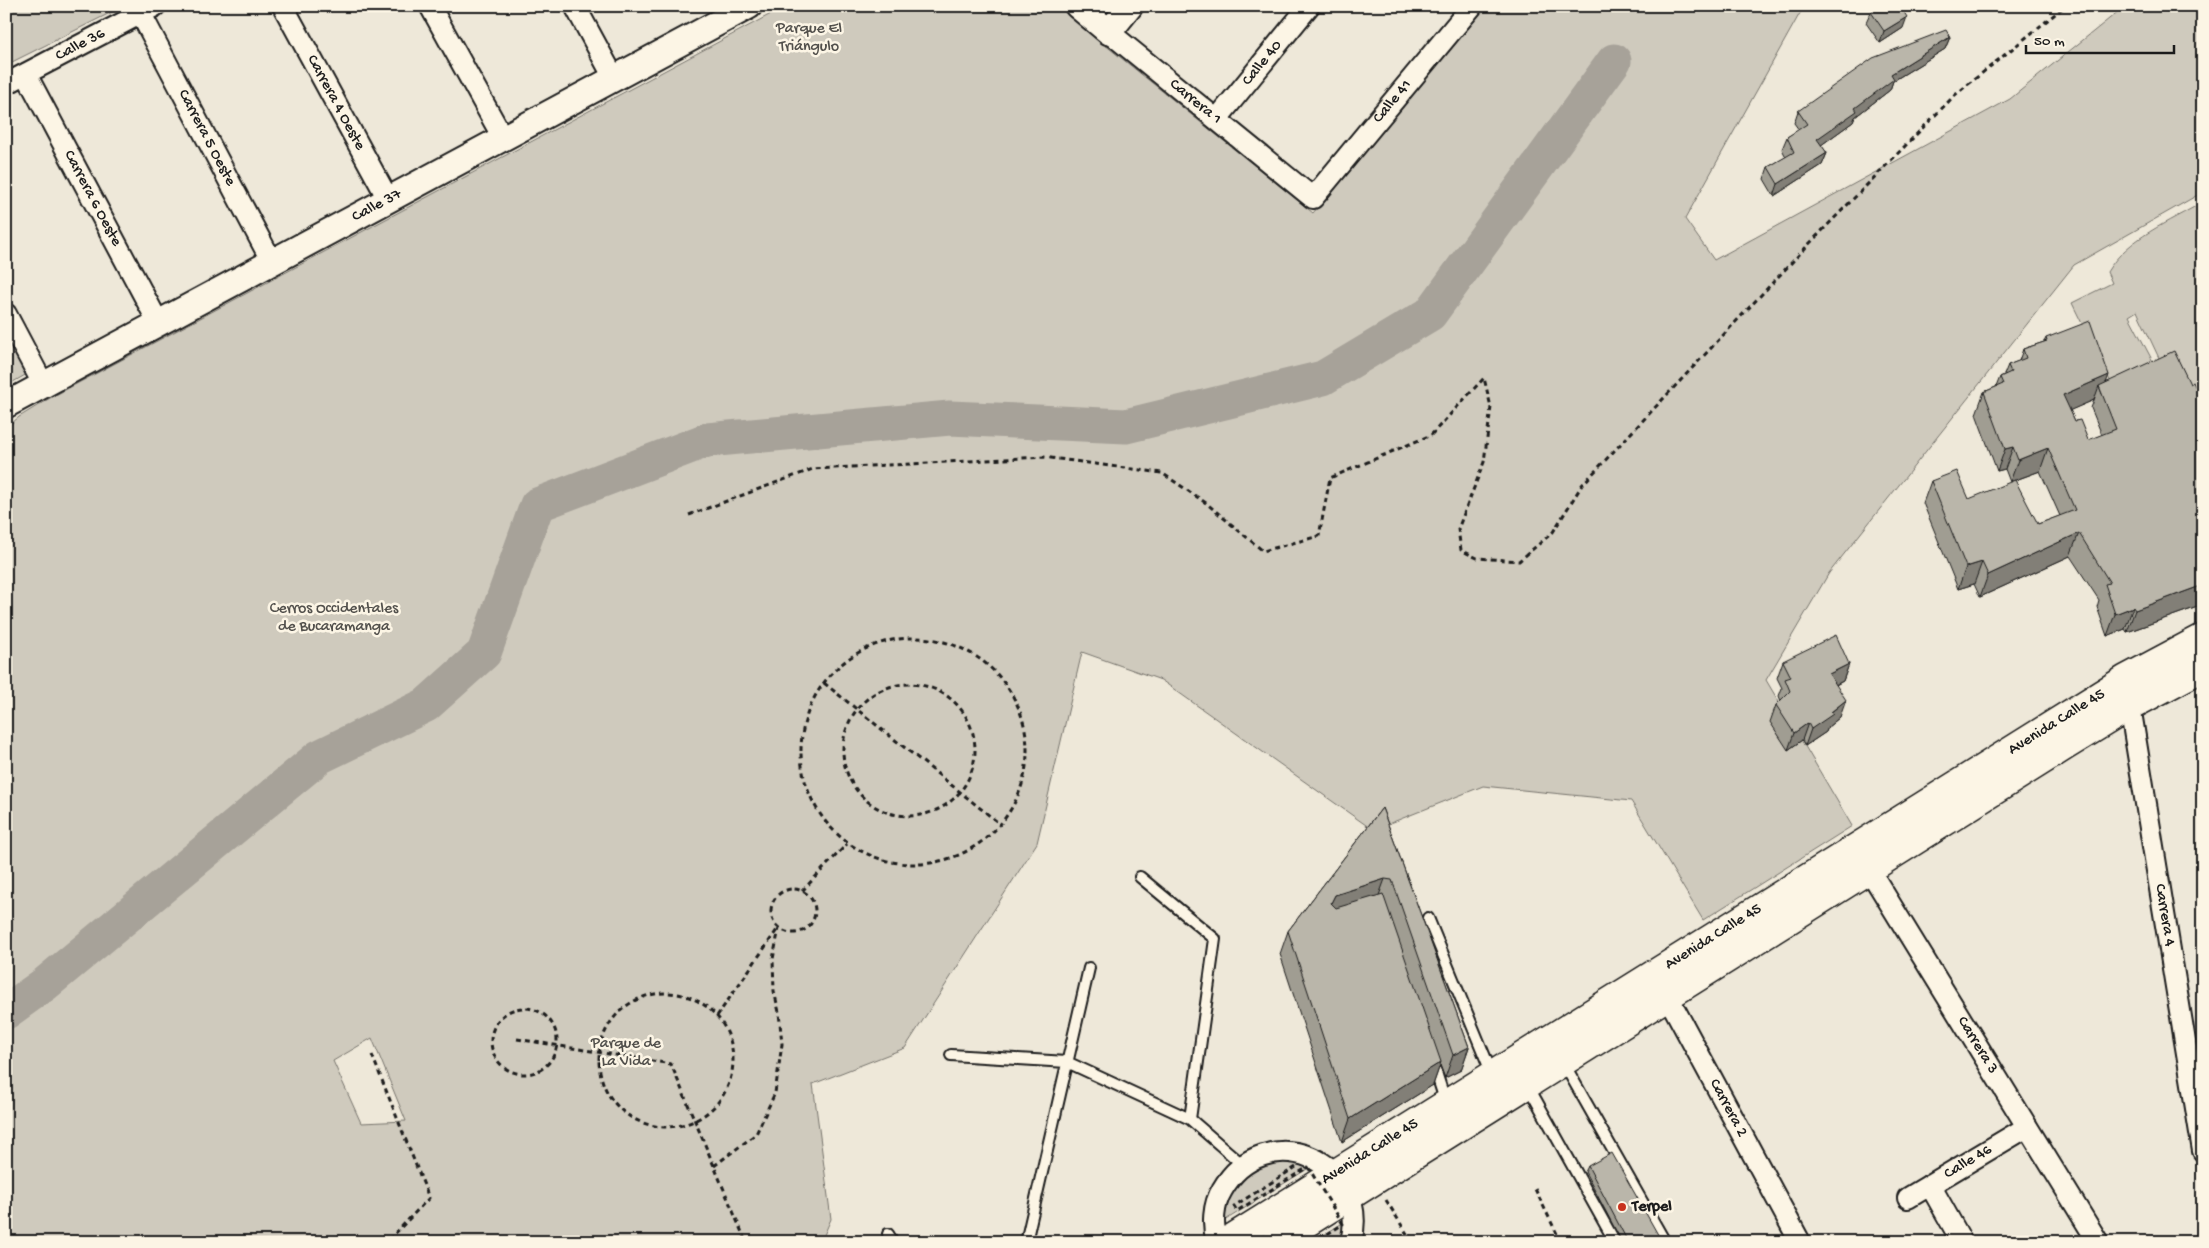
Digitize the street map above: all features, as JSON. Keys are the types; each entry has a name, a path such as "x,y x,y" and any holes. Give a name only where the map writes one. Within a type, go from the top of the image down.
{"main road":[{"name":"Avenida Calle 45","path":"1276,1242 1343,1185 1447,1104 1493,1076 1662,985 1862,859 2126,679 2203,638"},
{"name":"Avenida Calle 45","path":"1862,859 2130,706 2203,667"},
{"name":"Avenida Calle 45","path":"1226,1242 1343,1185 1374,1181 1563,1062 1662,985"}],"street":[{"name":"Carrera 4 Oeste","path":"284,6 388,199"},
{"path":"430,6 503,138"},
{"path":"575,6 614,78"},
{"name":"Carrera 1","path":"1078,6 1313,198"},
{"path":"1109,32 1130,6"},
{"name":"Calle 40","path":"1217,119 1310,6"},
{"name":"Calle 41","path":"1313,198 1472,6"},
{"name":"Calle 37","path":"6,405 614,78 736,9"},
{"name":"Calle 36","path":"6,84 148,10"},
{"name":"Carrera 5 Oeste","path":"148,10 272,262"},
{"name":"Carrera 6 Oeste","path":"26,74 158,322"},
{"path":"6,314 43,384"},
{"name":"Carrera 4","path":"2126,679 2203,1150"},
{"name":"Carrera 3","path":"1862,859 2098,1242"},
{"name":"Carrera 2","path":"1662,985 1800,1242"},
{"name":"Calle 46","path":"1908,1198 2027,1127"},
{"path":"1217,1242 1214,1233 1214,1213 1219,1195 1229,1178 1243,1165 1258,1157 1274,1152 1291,1152 1308,1156 1324,1163 1343,1185 1354,1210 1354,1230 1351,1242"},
{"path":"1930,1185 1962,1242"}],"lane":[{"path":"1140,877 1215,939 1190,1119"},
{"path":"1428,918 1493,1076"},
{"path":"1026,1242 1089,968"},
{"path":"1430,1054 1447,1104"},
{"path":"951,1055 1067,1062 1190,1119 1243,1165"},
{"path":"1563,1062 1665,1242"},
{"path":"1527,1085 1615,1242"}],"path":[{"path":"689,515 813,469 1044,457 1162,473 1206,503 1263,550 1319,536 1330,478 1431,434 1484,378 1491,407 1484,462 1458,529 1460,550 1477,558 1519,561 1553,532 1582,485 1810,243 1955,95 2065,6"},
{"path":"898,639 937,640 973,654 1002,679 1021,710 1029,746 1024,782 1009,815 984,841 952,859 916,865 880,860 847,844 820,817 803,782 800,743 809,706 824,684 830,674 861,650 898,639"},
{"path":"824,684 1000,824"},
{"path":"904,685 925,687 945,695 961,709 971,728 975,748 973,770 960,792 949,804 929,814 907,816 885,812 866,800 852,783 844,762 844,740 851,719 864,702 883,690 904,685"},
{"path":"802,891 847,844"},
{"path":"714,1166 756,1134 775,1093 782,1044 779,1012 774,991 774,959 779,928 772,916 773,902 782,892 795,889 808,895 815,908 812,922 800,931 793,932 779,928"},
{"path":"716,1016 779,928"},
{"path":"653,994 676,994 698,1001 716,1016 728,1034 733,1055 731,1076 723,1096 709,1112 695,1120 669,1127 648,1125 628,1116 612,1101 602,1082 598,1060 602,1037 614,1017 631,1002 653,994"},
{"path":"519,1008 530,1009 540,1012 548,1020 554,1029 556,1046 550,1060 542,1068 521,1074 510,1071 501,1065 491,1047 491,1036 494,1026 505,1015 519,1008"},
{"path":"517,1039 671,1064 746,1242"},
{"path":"372,1055 429,1198 387,1242"},
{"path":"1296,1167 1234,1206 1237,1211 1308,1167 1343,1224 1315,1242"},
{"path":"1374,1181 1412,1242"},
{"path":"1535,1189 1561,1242"}],"green space":[{"path":"6,6 124,6 6,65"},
{"name":"Cerros Occidentales de Bucaramanga","path":"786,6 1057,6 1313,213 1487,6 1804,6 1685,219 1714,260 2010,99 2125,6 2203,6 2203,92 2195,97 2203,111 2203,192 2074,265 1829,573 1766,680 1852,826 1703,920 1631,801 1483,786 1373,830 1161,680 1082,652 1037,843 905,1048 813,1084 831,1219 821,1242 6,1242 6,428 19,417 50,398","holes":["372,1038 406,1121 361,1123 333,1061"]},
{"path":"2203,202 2203,393 2180,403 2137,311 2129,316 2159,373 2116,393 2072,303 2112,283 2107,272 2115,260 2137,240"},
{"path":"6,335 27,374 6,386"},
{"path":"1286,1157 1312,1166 1224,1221 1232,1192 1243,1174 1257,1165"},
{"path":"1347,1220 1343,1242 1313,1242"}],"building":[{"path":"1878,6 1900,6 1907,17 1884,31 1871,12"},
{"path":"1946,30 1950,37 1891,74 1894,79 1855,108 1857,111 1817,139 1827,153 1778,184 1768,167 1794,152 1787,137 1807,124 1798,111 1873,58"},
{"path":"2090,321 2109,375 2063,395 2075,421 2080,420 2088,440 2116,429 2099,386 2174,351 2190,384 2193,382 2197,390 2201,389 2203,393 2203,585 2135,610 2133,607 2115,614 2105,584 2110,583 2079,533 1988,575 1982,562 1966,567 1931,481 1957,471 1969,499 2015,480 2038,524 2075,510 2048,448 2018,460 2013,447 2005,449 1984,392 2003,384 2000,377 2011,372 2008,365 2026,358 2023,349 2047,341 2046,338"},
{"path":"1836,635 1849,664 1829,674 1846,700 1831,712 1833,714 1811,729 1808,723 1794,733 1776,705 1790,691 1785,679 1791,677 1783,661"},
{"path":"1382,808 1469,1047 1453,1055 1392,880 1385,879 1335,895 1331,903 1336,908 1383,894 1441,1062 1350,1119 1288,931"},
{"name":"Terpel","path":"1612,1153 1661,1240 1664,1242 1628,1242 1588,1166"}],"waterway":[{"path":"6,1012 45,984 319,757 426,705 484,653 537,505 707,440 950,418 1126,426 1323,378 1430,314 1614,61"}],"place":[{"name":"Terpel","path":"1622,1207"}],"park label":[{"name":"Parque El Triángulo","path":"809,38"},
{"name":"Parque de La Vida","path":"626,1053"}]}
